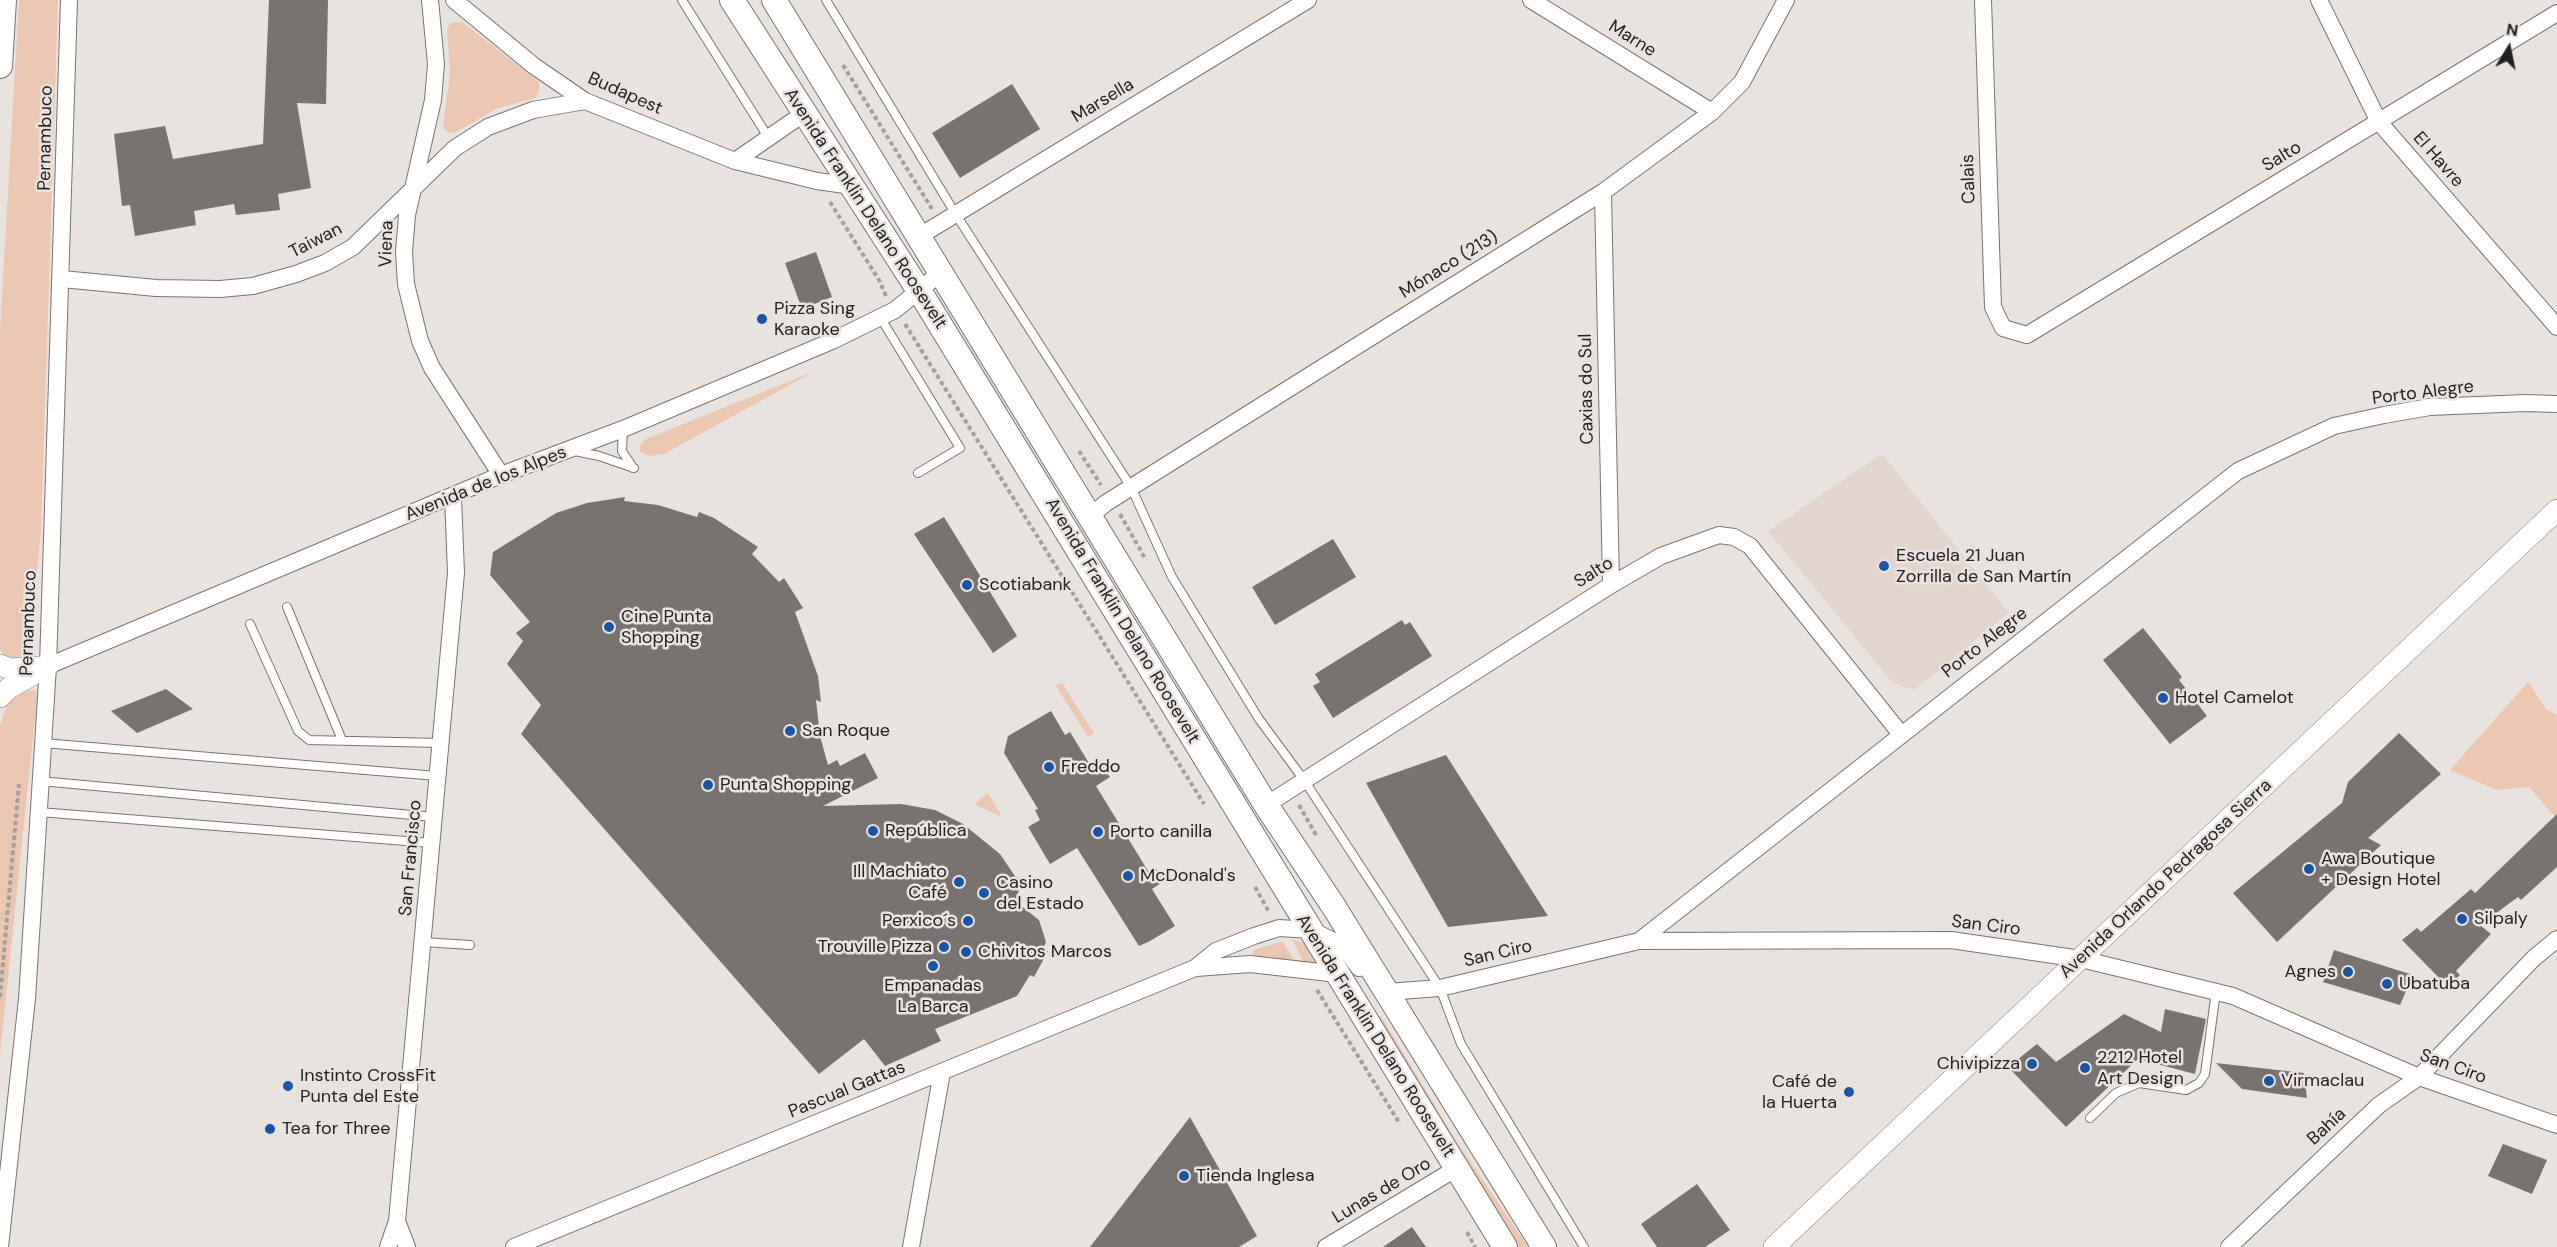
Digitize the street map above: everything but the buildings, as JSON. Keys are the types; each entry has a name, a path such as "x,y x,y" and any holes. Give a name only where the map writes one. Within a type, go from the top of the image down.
{"main road":[{"path":"0,66 4,0"},
{"name":"Avenida Franklin Delano Roosevelt","path":"732,0 803,114 920,291 1505,1247"},
{"name":"Avenida Franklin Delano Roosevelt","path":"774,0 939,274 1266,805 1406,1023 1544,1247"}],"street":[{"name":"Pernambuco","path":"0,1247 27,999 48,666 69,0"},
{"path":"415,185 433,100 436,64 430,0"},
{"name":"Budapest","path":"454,0 534,66 585,100 735,161 817,181 852,186"},
{"name":"Marsella","path":"918,237 1308,0"},
{"name":"Marne","path":"1531,0 1712,112"},
{"name":"Mónaco (213)","path":"1089,517 1131,487 1603,192 1712,112 1742,82 1786,0"},
{"name":"Calais","path":"1983,0 1993,307 2003,328 2027,335"},
{"name":"El Havre","path":"2319,0 2379,122 2557,327"},
{"name":"Salto","path":"2027,335 2557,13"},
{"path":"415,185 454,148 488,127 533,110 585,100"},
{"path":"735,161 803,114"},
{"name":"Taiwan","path":"62,279 210,289 264,283 325,263 353,247 415,185"},
{"name":"Viena","path":"415,185 407,215 404,252 406,284 420,341 456,409 501,475"},
{"name":"Caxias do Sul","path":"1603,192 1611,585"},
{"name":"Avenida de los Alpes","path":"0,697 9,688 48,666 453,498 501,475 623,429 832,341 888,314 939,274"},
{"name":"Porto Alegre","path":"1639,941 1900,733 2238,471 2286,446 2334,426 2430,407 2557,404"},
{"name":"San Francisco","path":"388,1247 397,1221 456,573 453,498"},
{"name":"Avenida Orlando Pedragosa Sierra","path":"1774,1247 2557,510"},
{"name":"Salto","path":"1266,805 1611,585 1661,556 1719,535 1734,537 1750,546 1900,733"},
{"name":"Avenida de los Alpes","path":"0,665 11,669 48,666"},
{"name":"Pascual Gattas","path":"514,1247 1195,968 1216,951 1279,928 1311,930 1342,945 1383,1006 1406,1023"},
{"name":"Bahía","path":"2229,1247 2379,1104 2419,1077 2534,958 2557,939"},
{"name":"San Ciro","path":"1386,992 1440,988 1639,941 1951,940 2082,958 2216,991 2253,1004 2419,1077 2557,1125"},
{"name":"Pascual Gattas","path":"1195,968 1250,964 1338,974"},
{"path":"910,1247 942,1072"},
{"name":"Lunas de Oro","path":"1326,1247 1457,1168"},
{"name":"San Francisco","path":"397,1221 407,1247"}],"lane":[{"path":"682,0 768,137"},
{"path":"826,0 956,213 1131,487 1172,577 1259,719 1304,780 1440,988 1461,1044 1584,1247"},
{"path":"888,314 960,447 918,472"},
{"path":"566,451 587,453 634,468 622,451 623,429"},
{"path":"287,607 342,741"},
{"path":"250,624 298,731 309,740 440,743"},
{"path":"43,743 437,776"},
{"path":"40,781 434,817"},
{"path":"39,813 431,843"},
{"path":"423,942 470,945"},
{"path":"2090,1118 2116,1093 2139,1083 2186,1090 2199,1083 2205,1074 2216,991"}],"path":[{"path":"817,181 879,280 888,314 1211,814"},
{"path":"0,997 20,780"},
{"path":"1254,884 1279,928"},
{"path":"1305,972 1404,1131"},
{"path":"1464,1228 1475,1247"}],"shaded area":[{"path":"19,0 58,0 41,532 29,652 16,658 3,655 0,649 0,331"},
{"path":"451,22 462,22 539,82 539,92 535,98 496,109 456,132 449,133 443,128 450,73 447,29"},
{"path":"815,371 664,454 649,456 640,452 639,447 644,440"},
{"name":"Escuela 21 Juan Zorrilla de San Martín","path":"1882,454 2009,613 1914,690 1892,682 1768,531"},
{"path":"2528,682 2546,709 2557,715 2557,819 2529,787 2497,790 2450,770"},
{"path":"1062,683 1094,733 1088,737 1056,686"},
{"path":"38,690 0,1057 0,725 8,703 24,691"},
{"path":"988,793 1002,817 974,804"},
{"path":"1292,940 1305,943 1317,964 1304,962"},
{"path":"1282,941 1295,961 1255,956 1252,953 1254,950"},
{"path":"1377,1016 1381,1016 1455,1139 1528,1247 1519,1247"}],"place":[{"name":"Pizza Sing Karaoke","path":"762,319"},
{"name":"Escuela 21 Juan Zorrilla de San Martín","path":"1884,566"},
{"name":"Scotiabank","path":"967,585"},
{"name":"Cine Punta Shopping","path":"609,627"},
{"name":"Hotel Camelot","path":"2163,698"},
{"name":"San Roque","path":"790,731"},
{"name":"Freddo","path":"1049,767"},
{"name":"Punta Shopping","path":"708,785"},
{"name":"República","path":"873,831"},
{"name":"Porto canilla","path":"1098,832"},
{"name":"Awa Boutique + Design Hotel","path":"2309,869"},
{"name":"McDonald's","path":"1128,876"},
{"name":"Ill Machiato Café","path":"959,882"},
{"name":"Casino del Estado","path":"984,893"},
{"name":"Silpaly","path":"2462,919"},
{"name":"Perxico´s","path":"968,921"},
{"name":"Trouville Pizza","path":"944,947"},
{"name":"Chivitos Marcos","path":"966,952"},
{"name":"Empanadas La Barca","path":"933,966"},
{"name":"Agnes","path":"2348,972"},
{"name":"Ubatuba","path":"2387,984"},
{"name":"Chivipizza","path":"2032,1064"},
{"name":"2212 Hotel Art Design","path":"2085,1068"},
{"name":"Virmaclau","path":"2269,1081"},
{"name":"Instinto CrossFit Punta del Este","path":"288,1086"},
{"name":"Café de la Huerta","path":"1849,1092"},
{"name":"Tea for Three","path":"270,1129"},
{"name":"Tienda Inglesa","path":"1184,1176"}]}
